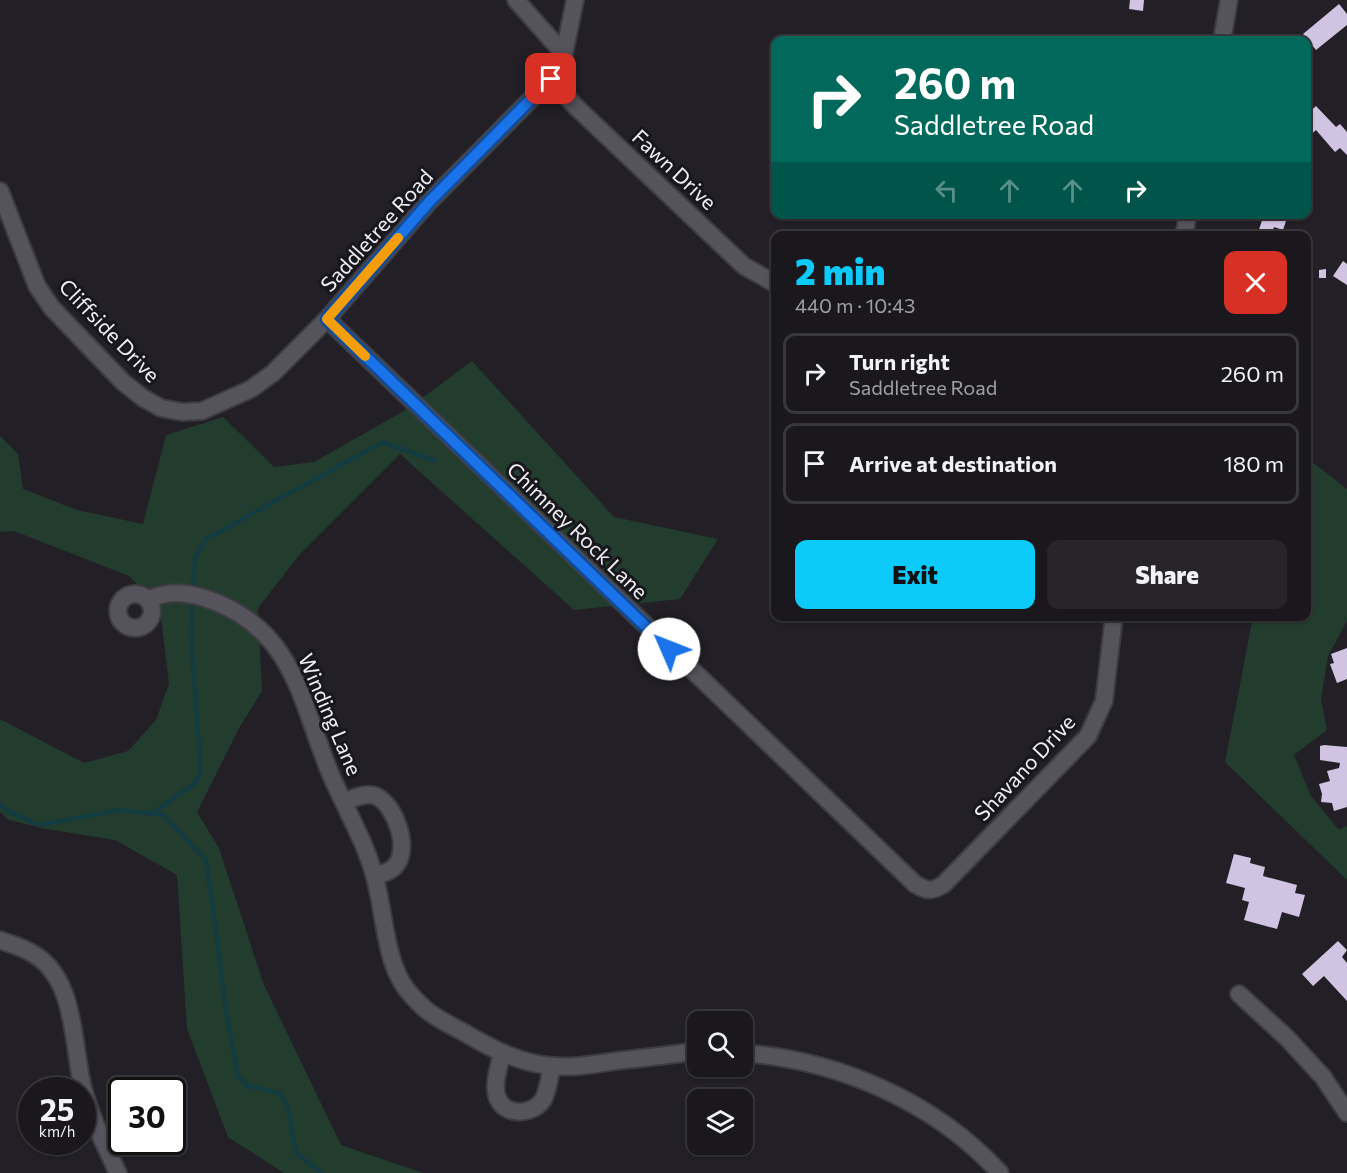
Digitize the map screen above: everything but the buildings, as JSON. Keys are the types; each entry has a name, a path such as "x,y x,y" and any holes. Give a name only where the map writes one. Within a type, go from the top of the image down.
{"street":[{"path":"516,0 564,54"},
{"name":"Saddletree Road","path":"182,412 202,411 251,389 273,373 327,319 429,202 557,74 564,54 575,0"},
{"path":"1223,36 1229,0"},
{"name":"Fawn Drive","path":"551,79 574,105 744,266 771,281"},
{"name":"Cliffside Drive","path":"0,191 37,286 52,308 123,382 142,398 161,408 182,412"},
{"name":"Chimney Rock Lane","path":"327,319 915,884 925,890 933,891"},
{"name":"Winding Lane","path":"148,600 172,592 203,597 230,607 257,626 280,652 298,682 334,781 366,849 375,876 398,975 409,992 425,1009 486,1046 525,1061 552,1066 584,1065 687,1052"},
{"name":"Shavano Drive","path":"933,891 944,884 1088,736 1104,701 1113,621"},
{"name":"Winding Lane","path":"344,802 360,795 375,796 389,806 397,824 402,842 401,856 393,869 375,876"},
{"path":"0,940 32,952 50,967 72,1017 86,1097 92,1117 118,1173"},
{"path":"1239,994 1287,1038 1323,1077 1347,1113"},
{"path":"502,1053 495,1087 498,1101 507,1110 522,1112 536,1107 544,1099 552,1066"},
{"path":"753,1055 818,1064 867,1081 912,1103 946,1126 1000,1173"}],"green space":[{"path":"472,361 614,517 718,539 680,599 574,610 400,454 300,554 258,608 262,691 239,728 197,812 219,848 264,985 341,1145 423,1173 284,1173 228,1137 187,1029 177,875 115,840 46,829 9,820 0,812 0,719 84,763 128,751 156,720 169,684 160,608 129,576 14,531 0,532 0,436 18,454 23,489 77,510 143,524 166,435 223,417 274,467 314,462 409,408"},
{"path":"1311,461 1347,489 1347,621 1328,656 1321,699 1327,730 1294,755 1311,796 1339,830 1347,826 1347,880 1225,762 1252,621 1311,621"}],"waterway":[{"path":"193,585 195,558 206,539 383,442 435,461"},
{"path":"151,814 194,784 201,772 191,638 192,605"},
{"path":"0,804 7,811 39,825 120,810 163,815 206,860 225,1005 238,1077 248,1086 280,1093 288,1108 296,1153 322,1173"}],"slow traffic":[{"path":"365,356 327,319 398,238"}],"route":[{"path":"551,79 429,202 327,319 669,649"}]}
